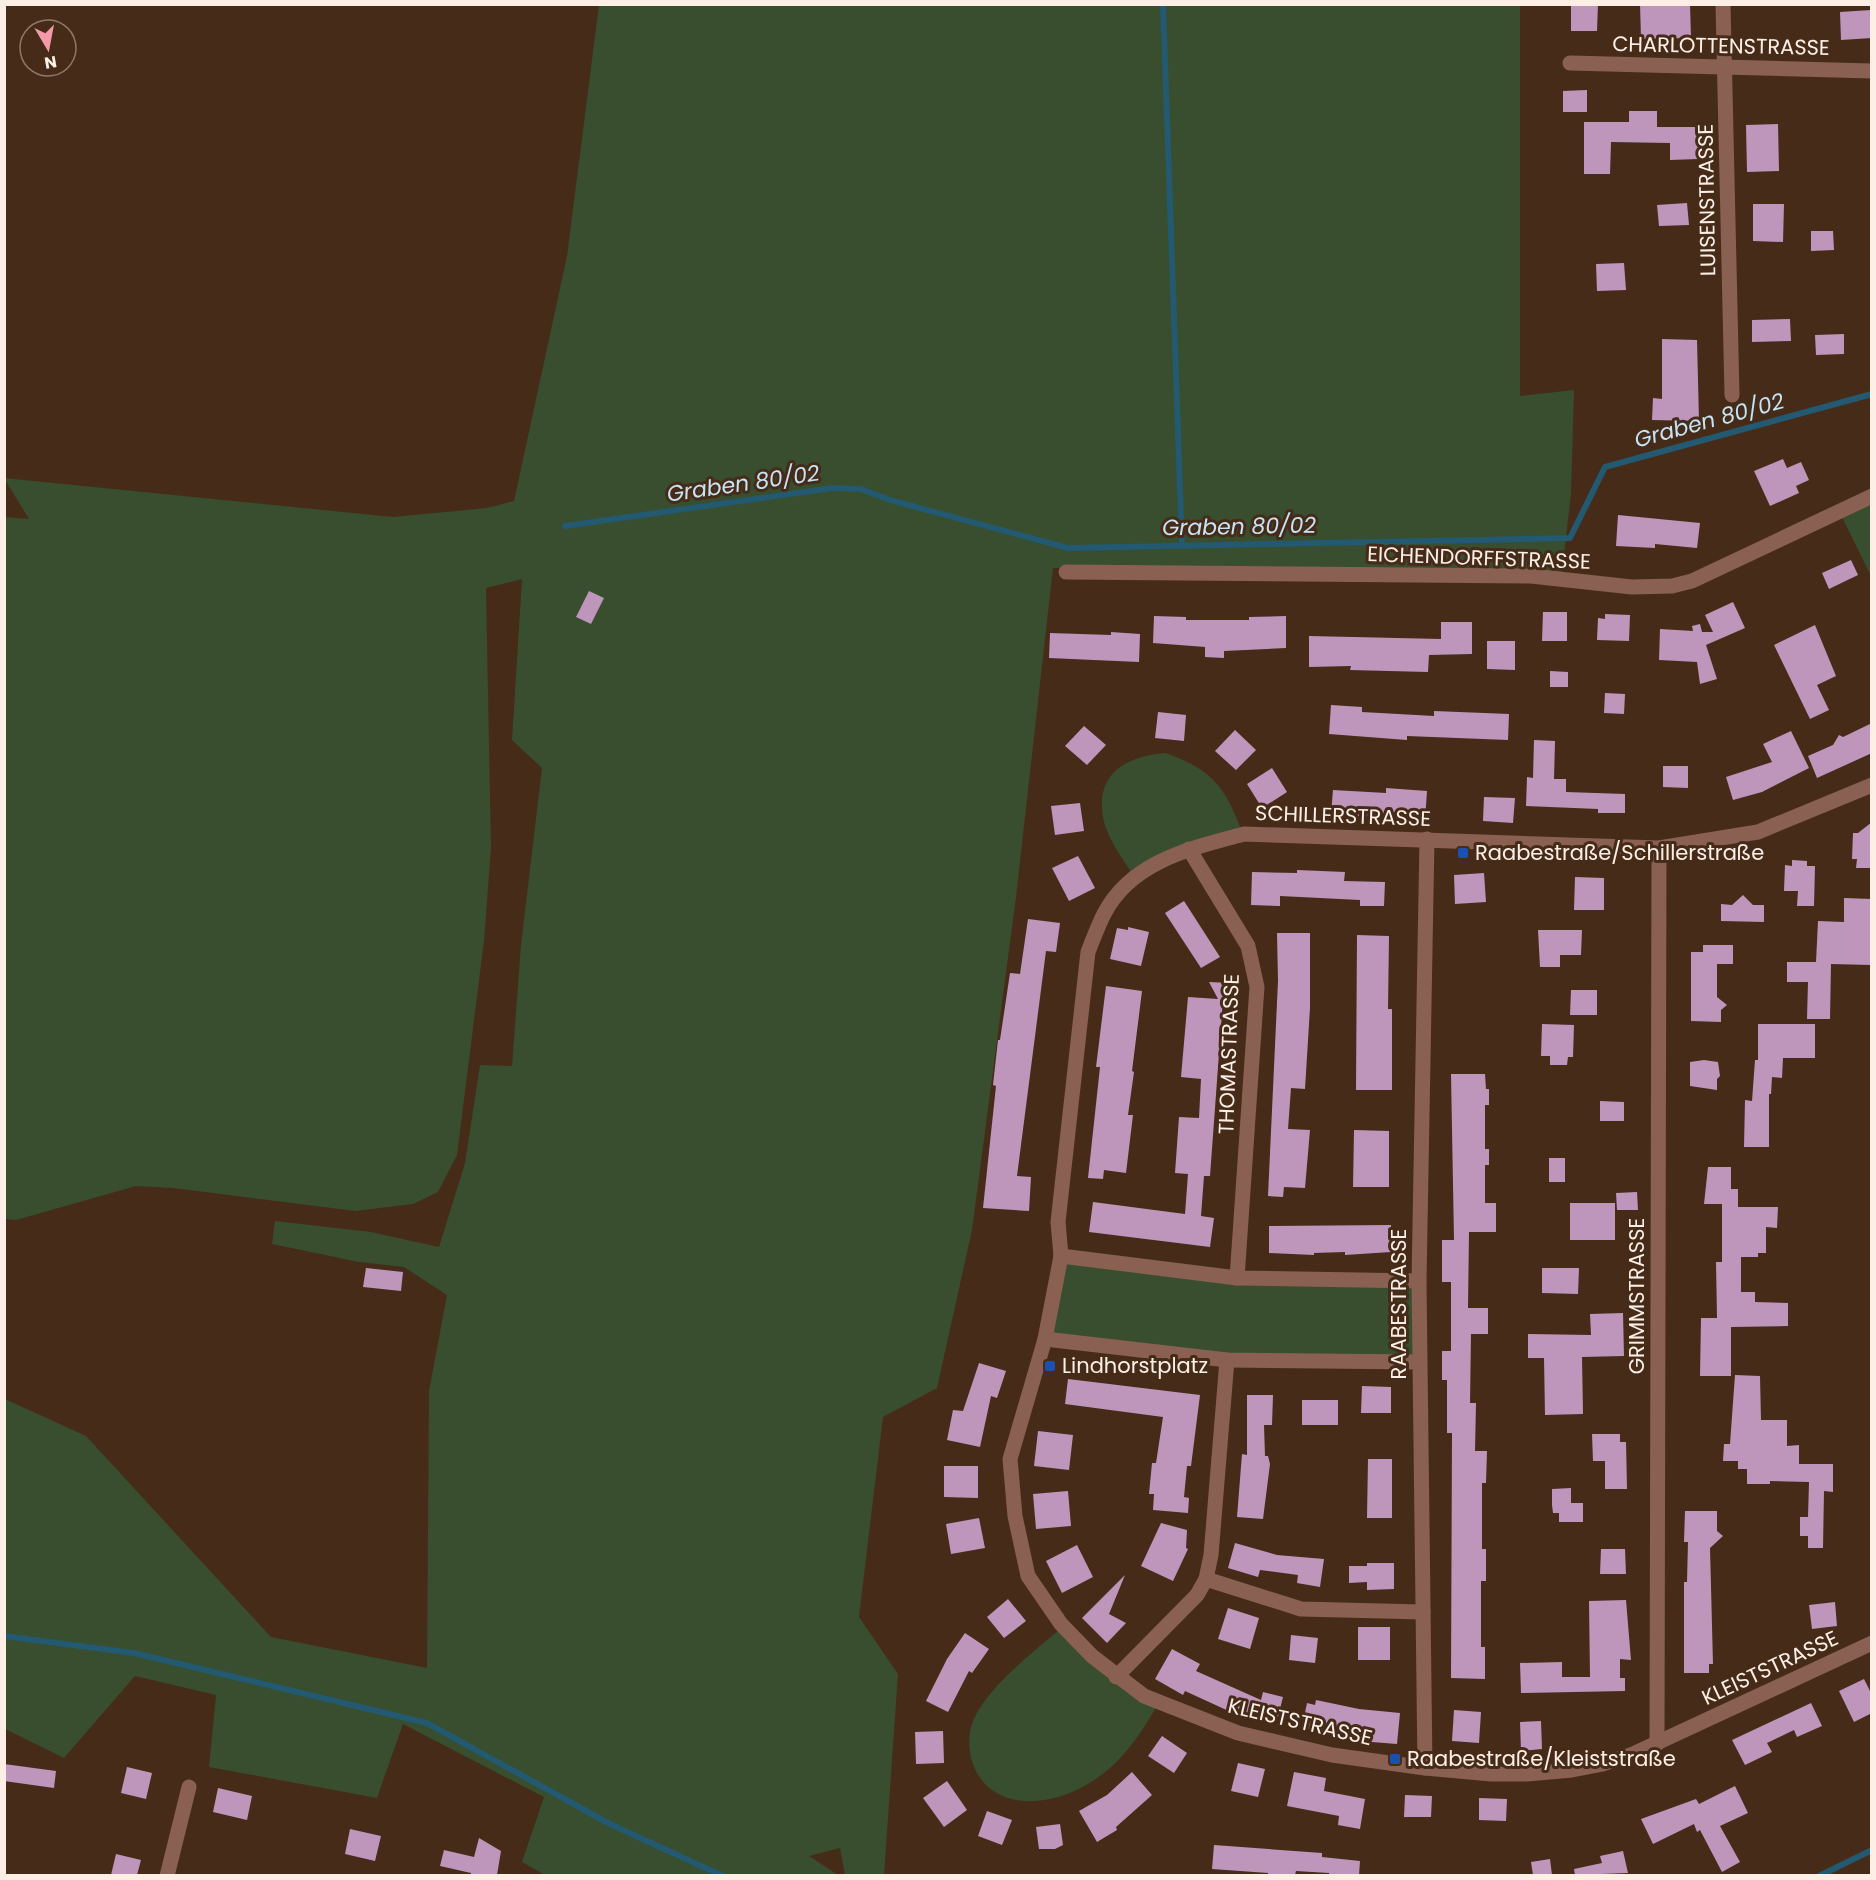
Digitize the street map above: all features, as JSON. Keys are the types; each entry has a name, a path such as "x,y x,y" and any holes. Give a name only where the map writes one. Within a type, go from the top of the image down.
{"street":[{"name":"LUISENSTRASSE","path":"1723,4 1732,395"},
{"name":"CHARLOTTENSTRASSE","path":"1570,63 1872,71"},
{"name":"EICHENDORFFSTRASSE","path":"1066,572 1532,576 1632,587 1672,586 1692,581 1872,496"},
{"name":"SCHILLERSTRASSE","path":"1061,1256 1058,1222 1088,952 1105,911 1132,878 1168,857 1244,834 1659,848 1758,832 1872,785"},
{"name":"RAABESTRASSE","path":"1425,1768 1419,1281 1427,839"},
{"name":"GRIMMSTRASSE","path":"1657,1744 1659,848"},
{"name":"THOMASTRASSE","path":"1189,849 1248,946 1257,987 1237,1278"},
{"path":"1419,1281 1237,1278 1061,1256 1045,1339 1227,1360 1419,1362"},
{"name":"KLEISTSTRASSE","path":"1045,1339 1010,1459 1015,1516 1028,1576 1061,1624 1116,1677 1144,1696 1238,1733 1332,1755 1425,1768 1491,1774 1572,1770 1603,1764 1657,1744 1872,1643"},
{"path":"1116,1677 1197,1595 1206,1580 1211,1555 1227,1360"},
{"path":"1206,1580 1301,1609 1423,1612"},
{"path":"167,1875 189,1786"}],"green space":[{"path":"599,5 1520,5 1520,396 1574,390 1571,494 1562,572 1529,574 1251,566 1053,568 1016,897 972,1230 937,1388 883,1417 859,1617 898,1674 884,1875 845,1875 840,1848 809,1856 838,1875 545,1875 522,1862 544,1797 403,1724 377,1798 209,1767 216,1695 135,1676 64,1758 5,1729 5,1399 86,1436 271,1637 427,1668 429,1391 447,1295 404,1267 359,1262 272,1244 275,1221 371,1232 439,1247 465,1163 480,1065 512,1066 521,945 542,768 512,740 522,579 486,588 491,848 484,941 457,1155 438,1192 413,1204 355,1211 174,1188 136,1186 16,1220 5,1219 5,517 29,519 4,478 393,517 487,508 514,501 567,256"},
{"path":"1871,496 1871,576 1839,511"},
{"path":"1166,753 1195,766 1215,782 1223,791 1242,832 1133,875 1106,829 1102,806 1103,792 1108,780 1125,764 1137,758"},
{"path":"1063,1258 1416,1284 1417,1360 1232,1359 1048,1337"},
{"path":"1061,1628 1158,1704 1128,1750 1109,1769 1086,1785 1072,1792 1041,1801 1010,1798 996,1793 984,1783 975,1769 969,1747 972,1724 978,1711 998,1685"}],"building":[{"path":"1571,4 1598,4 1597,31 1571,31"},
{"path":"1640,4 1690,4 1691,38 1641,39"},
{"path":"1871,10 1872,38 1841,40 1840,12"},
{"path":"1587,90 1587,112 1563,112 1563,91"},
{"path":"1629,111 1657,111 1657,127 1698,127 1698,159 1670,160 1670,143 1611,142 1610,174 1584,174 1584,122 1629,122"},
{"path":"1778,124 1779,171 1747,172 1746,125"},
{"path":"1687,203 1689,225 1659,226 1657,205"},
{"path":"1753,204 1784,204 1783,242 1753,241"},
{"path":"1811,231 1833,231 1834,250 1811,251"},
{"path":"1624,263 1626,290 1597,291 1596,264"},
{"path":"1790,319 1791,341 1752,342 1752,320"},
{"path":"1844,334 1844,354 1816,355 1815,335"},
{"path":"1662,339 1697,340 1699,421 1652,420 1653,398 1662,399"},
{"path":"1783,459 1787,468 1801,462 1809,480 1796,486 1799,493 1770,506 1754,471"},
{"path":"1618,515 1700,523 1697,548 1655,544 1655,548 1616,546"},
{"path":"1851,560 1858,575 1829,589 1822,573"},
{"path":"589,591 604,598 591,624 576,617"},
{"path":"1733,602 1745,628 1706,645 1717,679 1700,684 1697,662 1659,660 1660,629 1693,631 1692,626 1700,624 1702,632 1713,632 1705,615"},
{"path":"1543,612 1567,612 1567,641 1542,641"},
{"path":"1605,614 1630,615 1629,641 1597,640 1598,618 1605,619"},
{"path":"1154,616 1186,617 1186,620 1249,620 1249,617 1286,616 1286,648 1224,651 1224,658 1205,657 1205,647 1153,643"},
{"path":"1441,622 1472,622 1472,654 1429,655 1428,672 1350,670 1351,666 1309,667 1309,636 1441,639"},
{"path":"1815,625 1836,676 1817,685 1829,710 1810,719 1774,645"},
{"path":"1111,632 1140,634 1139,662 1049,658 1050,633 1111,635"},
{"path":"1487,641 1515,641 1515,670 1487,669"},
{"path":"1550,671 1568,672 1568,687 1550,687"},
{"path":"1605,693 1625,694 1624,714 1604,713"},
{"path":"1331,705 1362,707 1362,712 1434,716 1434,711 1509,714 1508,740 1407,736 1407,740 1329,734"},
{"path":"1158,712 1186,715 1184,741 1155,738"},
{"path":"1872,723 1872,753 1817,778 1808,756 1833,745 1839,735 1843,737"},
{"path":"1084,726 1106,745 1087,765 1065,746"},
{"path":"1235,730 1256,750 1236,770 1215,751"},
{"path":"1791,731 1809,768 1762,792 1733,800 1726,777 1772,762 1763,744"},
{"path":"1534,740 1555,741 1554,779 1566,779 1566,792 1625,794 1625,813 1598,813 1598,809 1526,806 1527,777 1533,778"},
{"path":"1663,766 1688,766 1688,788 1663,787"},
{"path":"1272,768 1287,792 1262,808 1247,784"},
{"path":"1386,788 1427,791 1425,820 1331,814 1333,790 1386,793"},
{"path":"1484,797 1515,798 1513,823 1483,821"},
{"path":"1080,803 1084,831 1055,835 1051,806"},
{"path":"1872,822 1872,868 1856,868 1857,859 1852,859 1853,833 1858,833"},
{"path":"1078,856 1095,888 1069,901 1052,868"},
{"path":"1792,860 1807,861 1807,866 1815,866 1814,906 1797,906 1798,891 1784,891 1785,865 1792,866"},
{"path":"1297,870 1345,872 1344,881 1385,882 1384,906 1360,906 1360,900 1280,896 1280,906 1251,905 1252,872 1297,873"},
{"path":"1484,873 1486,902 1455,904 1454,875"},
{"path":"1575,877 1604,878 1604,910 1574,910"},
{"path":"1743,895 1753,905 1764,905 1764,922 1721,921 1721,904 1732,905"},
{"path":"1844,898 1872,899 1871,965 1831,964 1830,1019 1807,1019 1808,982 1787,982 1787,962 1816,962 1818,921 1844,922"},
{"path":"1184,901 1220,957 1201,968 1165,913"},
{"path":"1028,919 1060,923 1056,952 1046,951 1017,1176 1031,1177 1029,1211 983,1208 996,1086 993,1085 998,1040 1000,1040 1010,973 1020,974"},
{"path":"1128,927 1149,932 1141,966 1110,959 1117,928 1128,930"},
{"path":"1538,930 1582,930 1581,955 1560,955 1560,967 1540,967"},
{"path":"1277,933 1310,933 1310,1008 1305,1089 1291,1088 1288,1129 1310,1130 1305,1188 1284,1187 1283,1197 1268,1196 1278,981"},
{"path":"1357,935 1389,936 1388,1009 1392,1009 1392,1090 1356,1090"},
{"path":"1703,945 1733,945 1733,964 1717,964 1717,997 1727,1005 1721,1010 1721,1022 1691,1021 1691,952 1703,952"},
{"path":"1209,982 1230,983 1230,999 1223,999 1210,1176 1204,1176 1201,1216 1214,1218 1210,1247 1089,1232 1093,1202 1185,1214 1188,1174 1175,1173 1179,1117 1199,1118 1201,1079 1181,1077 1188,997 1218,999"},
{"path":"1106,986 1142,991 1128,1115 1133,1115 1126,1173 1104,1170 1103,1179 1088,1178 1100,1067 1096,1067"},
{"path":"1571,990 1597,990 1597,1015 1570,1015"},
{"path":"1542,1024 1574,1025 1573,1057 1568,1057 1567,1065 1550,1065 1550,1056 1541,1056"},
{"path":"1758,1024 1815,1024 1815,1058 1783,1058 1782,1078 1772,1077 1771,1094 1769,1094 1769,1147 1744,1147 1745,1100 1752,1101 1755,1060 1758,1060"},
{"path":"1704,1060 1718,1062 1720,1076 1717,1079 1717,1090 1690,1086 1690,1062"},
{"path":"1451,1074 1485,1074 1486,1089 1489,1089 1489,1105 1485,1105 1485,1149 1489,1149 1489,1165 1485,1165 1485,1203 1496,1203 1496,1232 1469,1232 1468,1308 1488,1308 1488,1334 1471,1334 1470,1403 1476,1403 1475,1451 1487,1451 1486,1483 1482,1483 1482,1549 1486,1549 1486,1581 1481,1581 1481,1647 1485,1647 1485,1679 1451,1678 1452,1433 1447,1433 1447,1380 1442,1380 1442,1351 1451,1351 1451,1282 1442,1282 1442,1240 1454,1240"},
{"path":"1600,1101 1624,1102 1624,1121 1600,1121"},
{"path":"1354,1130 1389,1131 1389,1187 1353,1187"},
{"path":"1549,1158 1565,1158 1565,1182 1549,1182"},
{"path":"1708,1167 1731,1167 1731,1189 1738,1189 1738,1207 1778,1207 1777,1228 1766,1227 1766,1253 1758,1253 1758,1257 1741,1257 1741,1292 1755,1292 1755,1302 1788,1303 1788,1326 1731,1327 1731,1376 1700,1376 1701,1318 1717,1318 1716,1262 1722,1262 1722,1204 1704,1204"},
{"path":"1637,1192 1638,1210 1617,1210 1616,1193"},
{"path":"1570,1203 1615,1203 1615,1240 1570,1240"},
{"path":"1391,1225 1391,1252 1345,1255 1345,1252 1314,1253 1314,1255 1269,1253 1269,1226"},
{"path":"366,1268 403,1272 401,1291 363,1287"},
{"path":"1542,1268 1579,1268 1578,1294 1542,1293"},
{"path":"1623,1313 1624,1356 1582,1357 1583,1414 1545,1415 1544,1358 1528,1358 1528,1334 1591,1335 1590,1314"},
{"path":"979,1363 1006,1371 997,1398 991,1396 980,1447 947,1440 953,1410 963,1411"},
{"path":"1735,1375 1760,1376 1761,1420 1787,1420 1787,1446 1799,1445 1799,1464 1833,1464 1833,1492 1824,1491 1823,1548 1808,1548 1808,1536 1800,1536 1800,1517 1808,1517 1809,1482 1770,1481 1770,1484 1747,1484 1747,1469 1738,1469 1738,1461 1723,1461 1724,1444 1730,1444"},
{"path":"1068,1379 1200,1395 1191,1466 1187,1466 1184,1497 1189,1498 1188,1513 1153,1510 1154,1494 1149,1494 1152,1463 1156,1463 1163,1417 1065,1404"},
{"path":"1362,1386 1391,1387 1391,1413 1361,1413"},
{"path":"1247,1395 1273,1395 1272,1425 1264,1425 1265,1456 1268,1456 1270,1464 1263,1519 1237,1517 1242,1454 1247,1455"},
{"path":"1302,1400 1338,1400 1338,1425 1302,1425"},
{"path":"1038,1431 1073,1435 1069,1470 1034,1466"},
{"path":"1592,1434 1620,1434 1620,1442 1626,1442 1627,1489 1605,1489 1605,1461 1593,1461"},
{"path":"1368,1459 1392,1459 1392,1518 1367,1518"},
{"path":"944,1466 978,1466 978,1498 944,1497"},
{"path":"1571,1488 1571,1503 1583,1503 1583,1522 1559,1522 1559,1513 1553,1513 1552,1489"},
{"path":"1068,1491 1071,1526 1036,1529 1033,1494"},
{"path":"1685,1511 1717,1511 1717,1531 1723,1536 1710,1548 1713,1664 1709,1664 1709,1673 1684,1673 1684,1582 1687,1582 1688,1542 1684,1542"},
{"path":"979,1518 985,1548 951,1554 946,1524"},
{"path":"1161,1523 1187,1530 1186,1548 1188,1549 1173,1581 1141,1566"},
{"path":"1235,1543 1277,1555 1324,1559 1320,1587 1297,1583 1298,1575 1260,1570 1258,1577 1228,1568"},
{"path":"1077,1545 1093,1577 1062,1593 1046,1561"},
{"path":"1601,1549 1625,1549 1626,1574 1600,1574"},
{"path":"1367,1563 1394,1563 1394,1589 1367,1590 1367,1582 1349,1583 1349,1566 1367,1566"},
{"path":"1125,1575 1109,1614 1126,1623 1107,1643 1082,1618"},
{"path":"1008,1599 1026,1621 1004,1638 987,1617"},
{"path":"1626,1600 1631,1660 1620,1659 1620,1678 1625,1678 1625,1691 1521,1693 1520,1663 1562,1662 1562,1677 1590,1677 1589,1601"},
{"path":"1835,1602 1837,1626 1812,1629 1809,1605"},
{"path":"1228,1608 1259,1618 1250,1649 1218,1639"},
{"path":"1358,1627 1390,1627 1390,1660 1358,1660"},
{"path":"965,1633 989,1649 972,1673 969,1671 948,1712 926,1701 947,1659"},
{"path":"1291,1635 1318,1638 1315,1663 1289,1660"},
{"path":"1172,1649 1200,1664 1196,1671 1261,1700 1263,1692 1283,1697 1277,1721 1234,1710 1233,1713 1185,1691 1183,1695 1155,1679"},
{"path":"1864,1679 1872,1695 1872,1713 1854,1722 1839,1691"},
{"path":"1316,1700 1359,1709 1400,1713 1397,1744 1359,1741 1302,1727 1307,1703 1315,1705"},
{"path":"1811,1703 1822,1726 1797,1737 1794,1730 1767,1743 1772,1752 1745,1765 1732,1740"},
{"path":"1454,1710 1481,1712 1479,1743 1452,1741"},
{"path":"1541,1721 1542,1749 1521,1751 1520,1722"},
{"path":"943,1731 944,1763 916,1764 915,1732"},
{"path":"1162,1736 1187,1753 1174,1773 1148,1756"},
{"path":"1238,1763 1265,1769 1258,1797 1231,1791"},
{"path":"4,1764 56,1771 54,1788 4,1781"},
{"path":"127,1767 152,1773 146,1799 121,1793"},
{"path":"1132,1772 1152,1795 1116,1827 1117,1830 1097,1842 1079,1811 1107,1795"},
{"path":"1294,1772 1326,1778 1324,1791 1365,1799 1360,1829 1338,1825 1339,1816 1287,1806"},
{"path":"947,1781 967,1810 944,1827 923,1798"},
{"path":"1735,1786 1748,1813 1720,1826 1740,1862 1722,1872 1700,1830 1697,1832 1694,1824 1653,1844 1641,1819 1696,1799 1699,1804"},
{"path":"218,1788 252,1796 247,1820 213,1812"},
{"path":"1405,1795 1432,1796 1431,1817 1404,1817"},
{"path":"1479,1798 1507,1799 1506,1821 1479,1820"},
{"path":"987,1811 1012,1820 1002,1845 978,1836"},
{"path":"1060,1824 1063,1845 1055,1849 1039,1849 1036,1827"},
{"path":"350,1829 381,1836 375,1861 345,1854"},
{"path":"479,1838 501,1851 497,1875 471,1875 471,1873 440,1866 444,1850 474,1857"},
{"path":"1214,1845 1322,1853 1322,1857 1360,1861 1359,1875 1329,1875 1329,1873 1296,1871 1295,1875 1268,1875 1268,1873 1212,1869"},
{"path":"1623,1851 1628,1873 1575,1875 1574,1869 1602,1863 1600,1856"},
{"path":"116,1854 141,1860 137,1875 111,1875"},
{"path":"1550,1859 1552,1875 1533,1875 1531,1862"}],"waterway":[{"path":"1163,4 1182,546"},
{"name":"Graben 80/02","path":"565,526 832,488 861,489 890,500 1068,548 1570,538 1605,467 1872,394"},
{"path":"4,1636 134,1653 427,1723 610,1824 723,1876"},
{"path":"1819,1876 1872,1850"}],"place":[{"name":"Raabestraße/Schillerstraße","path":"1463,853"},
{"name":"Lindhorstplatz","path":"1050,1366"},
{"name":"Raabestraße/Kleiststraße","path":"1395,1759"}]}
